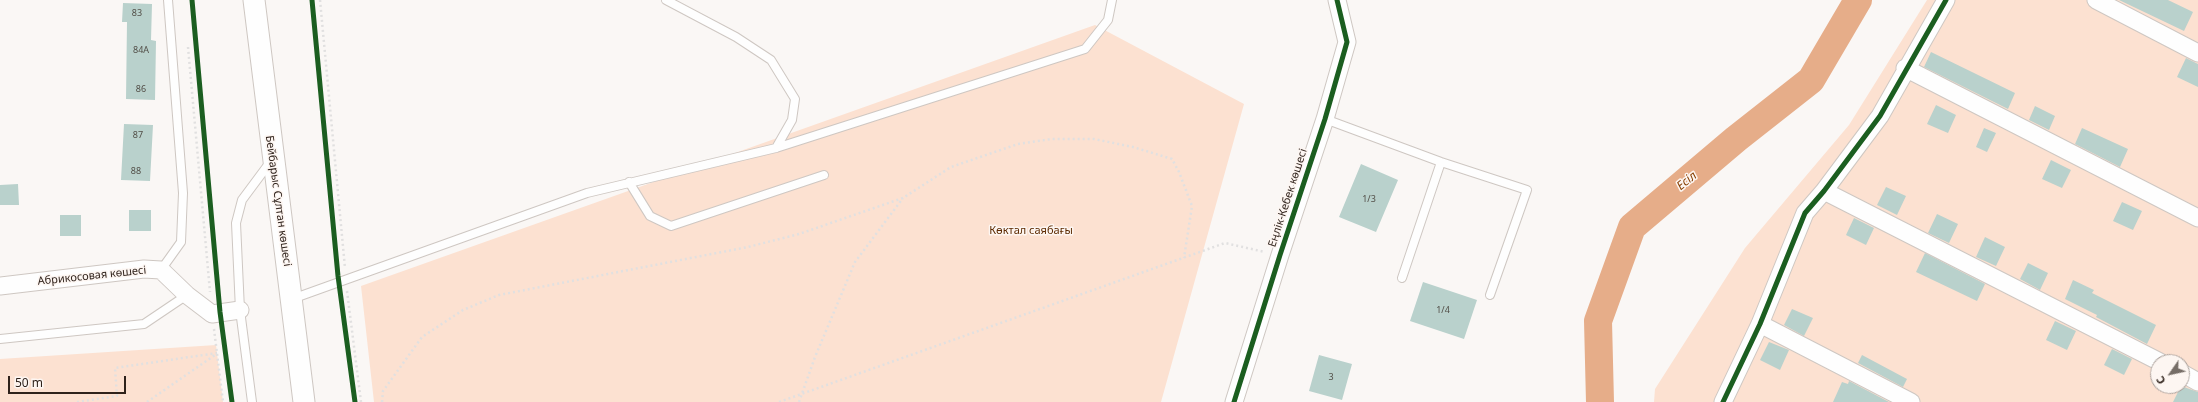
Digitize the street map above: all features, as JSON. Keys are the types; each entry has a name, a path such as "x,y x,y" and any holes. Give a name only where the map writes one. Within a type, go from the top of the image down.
{"street":[{"name":"Бейбарыс Сұлтан көшесі","path":"254,0 272,158 292,299 304,402"},
{"name":"Еңлік-Кебек көшесі","path":"1234,402 1280,255 1325,119 1347,42 1337,0"},
{"path":"1723,402 1760,324 1805,213 1824,191 1880,116 1905,68 1946,0"},
{"path":"2096,0 2198,53"},
{"path":"1905,68 2198,218"},
{"path":"1824,191 2150,357"},
{"name":"Абрикосовая көшесі","path":"0,286 144,269 161,270 187,295 212,314"},
{"path":"212,314 240,310"},
{"path":"1760,324 1910,402"}],"lane":[{"path":"161,270 181,242 183,193 168,0"},
{"path":"666,0 736,37 771,60 795,99 792,120 776,148"},
{"path":"292,299 587,193 776,148 1084,50 1108,20 1112,0"},
{"path":"1325,119 1441,162 1527,190 1490,295"},
{"path":"252,402 240,310 236,223 242,200 272,158"},
{"path":"1402,278 1441,162"},
{"path":"629,182 650,216 671,226 824,175"},
{"path":"0,339 144,324 187,295"}],"path":[{"path":"320,0 343,281 355,402"},
{"path":"188,47 212,314 223,402"},
{"path":"382,402 383,391 422,337 463,310 499,295 748,247 799,234 903,198 951,167 1018,144 1052,139 1086,139 1133,147 1172,159 1179,172 1192,206 1184,258"},
{"path":"799,402 800,395 855,262 903,198"},
{"path":"779,402 1225,243 1280,255"},
{"path":"343,281 361,402"},
{"path":"77,402 117,396 115,368 217,353"},
{"path":"147,402 217,353"}],"green space":[{"path":"1927,0 2198,0 2198,402 1654,402 1655,389 1745,248 1849,125"},
{"name":"Көктал саябағы","path":"1095,25 1244,104 1161,402 374,402 361,286"},
{"path":"216,345 223,402 0,402 0,359"}],"building":[{"path":"2119,0 2168,0 2193,12 2184,31"},
{"path":"123,3 152,4 151,40 156,41 155,100 126,99 127,22 122,22"},
{"path":"1931,52 2015,93 2008,109 1924,67"},
{"path":"2186,58 2198,64 2198,87 2177,77"},
{"path":"1936,105 1956,115 1948,133 1927,124"},
{"path":"2035,106 2055,116 2049,130 2029,120"},
{"path":"124,124 153,125 150,181 121,180"},
{"path":"1984,128 1996,133 1987,152 1976,147"},
{"path":"2082,128 2128,149 2120,167 2075,144"},
{"path":"2051,160 2071,170 2062,188 2042,179"},
{"path":"1361,164 1398,180 1376,232 1339,217"},
{"path":"18,184 19,205 0,205 0,185"},
{"path":"1886,187 1906,196 1897,215 1877,205"},
{"path":"2122,202 2142,211 2133,230 2113,221"},
{"path":"129,210 151,210 151,231 129,231"},
{"path":"1937,214 1958,224 1949,243 1928,233"},
{"path":"60,215 81,215 81,236 60,236"},
{"path":"1854,218 1874,228 1866,245 1846,235"},
{"path":"1985,237 2005,247 1996,266 1976,257"},
{"path":"1925,253 1985,284 1977,301 1916,272"},
{"path":"2028,263 2048,273 2040,290 2020,279"},
{"path":"2073,280 2094,290 2092,293 2156,325 2147,344 2096,317 2097,315 2065,299"},
{"path":"1423,282 1477,300 1464,339 1410,321"},
{"path":"1792,309 1813,318 1804,336 1784,325"},
{"path":"2055,321 2076,331 2067,350 2046,340"},
{"path":"1769,342 1789,350 1780,370 1760,360"},
{"path":"2112,349 2132,359 2124,375 2104,365"},
{"path":"1319,355 1352,364 1342,400 1309,391"},
{"path":"1862,355 1907,379 1903,387 1858,363"},
{"path":"1849,381 1889,402 1833,402 1842,382 1848,384"},
{"path":"2190,389 2198,392 2198,402 2173,402 2177,394 2190,394"}],"waterway":[{"name":"Есіл","path":"1600,402 1598,321 1632,227 1736,139 1811,80 1858,0"}],"cycle path":[{"path":"192,0 220,312 232,402"},
{"path":"312,0 338,276 355,402"},
{"path":"1234,402 1280,255 1325,119 1347,42 1337,0"},
{"path":"1723,402 1760,324 1805,213 1824,191 1880,116 1946,0"}]}
